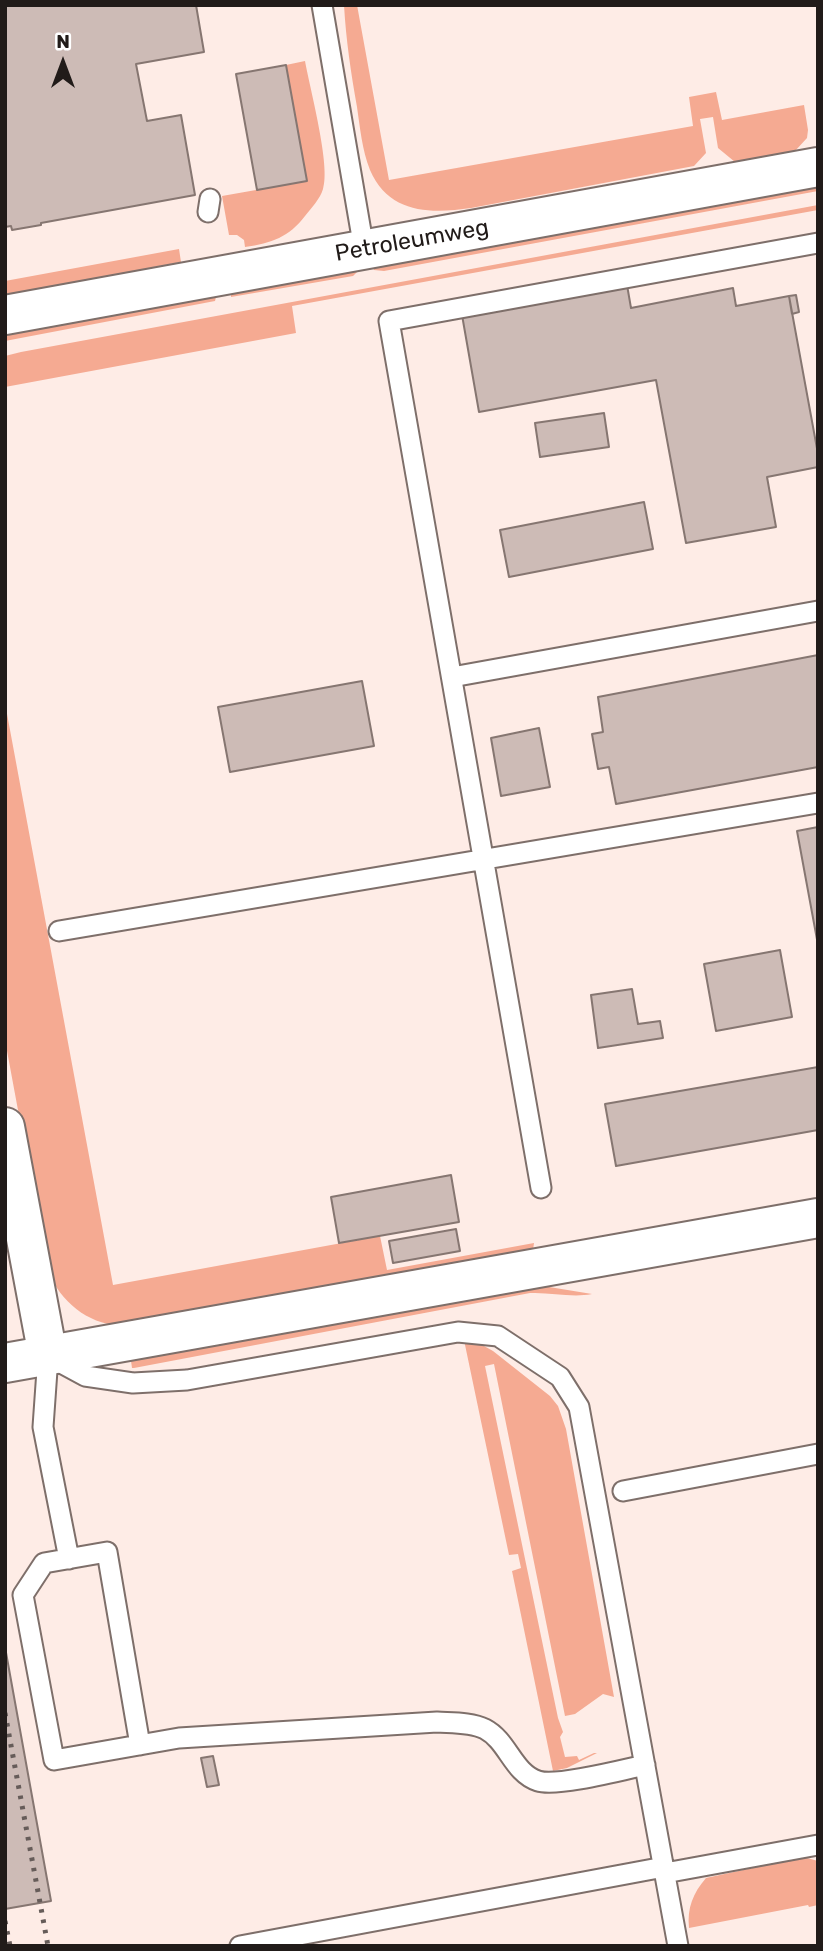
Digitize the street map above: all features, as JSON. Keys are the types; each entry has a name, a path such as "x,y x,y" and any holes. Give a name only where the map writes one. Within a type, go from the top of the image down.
{"street":[{"name":"Petroleumweg","path":"5,315 818,167"},
{"path":"5,1127 48,1356"},
{"path":"5,1363 818,1218"}],"lane":[{"path":"322,5 364,249"},
{"path":"541,1188 389,321 818,243"},
{"path":"452,677 818,611"},
{"path":"58,931 818,803"},
{"path":"69,1559 43,1427 48,1356 85,1376 132,1383 187,1380 458,1332 498,1336 560,1377 579,1407 678,1946"},
{"path":"623,1491 818,1454"},
{"path":"140,1745 107,1552 44,1563 23,1595 54,1760 140,1745 178,1738 437,1722 484,1728 501,1742 525,1775 540,1782 556,1783 645,1765"},
{"path":"240,1946 818,1845"}],"shaded area":[{"path":"344,5 357,5 389,180 693,126 689,97 716,92 722,120 804,105 807,138 795,151 735,162 718,148 713,117 700,119 706,153 694,166 471,208 441,211 413,208 400,203 378,185 367,162 351,69"},
{"path":"305,61 322,146 325,178 323,189 316,203 293,229 272,241 245,247 244,240 237,235 229,235 222,196 307,181 286,65"},
{"path":"818,186 818,191 384,271 373,268"},
{"path":"818,205 818,210 292,306 296,333 5,387 5,356 21,352"},
{"path":"179,249 181,262 5,295 5,281"},
{"path":"358,271 353,276 231,297 231,294"},
{"path":"216,297 215,301 5,341 5,335"},
{"path":"5,703 113,1285 380,1236 387,1270 534,1243 533,1250 119,1325 96,1320 76,1309 68,1301 53,1283 48,1272 5,1040"},
{"path":"543,1286 592,1294 530,1293 132,1368 131,1361"},
{"path":"464,1340 475,1341 493,1351 550,1396 558,1406 566,1429 614,1697 603,1694 575,1714 565,1716 494,1364 485,1366 563,1732 560,1737 565,1757 577,1756 579,1760 597,1753 567,1768 553,1771 512,1571 521,1568 518,1554 509,1555"},
{"path":"799,1858 818,1861 818,1905 689,1928 692,1901 706,1878"}],"building":[{"path":"5,5 196,5 204,52 136,64 147,121 181,115 195,195 12,230 11,226 5,227"},
{"path":"286,65 307,181 257,190 236,74"},
{"path":"627,285 631,308 733,288 736,306 789,296 818,454 818,467 767,477 776,527 686,543 656,380 479,412 462,315"},
{"path":"796,295 799,312 792,314 789,296"},
{"path":"604,413 609,447 540,457 535,423"},
{"path":"644,502 653,549 509,577 500,530"},
{"path":"818,655 818,767 616,804 609,767 598,769 592,734 603,732 598,697"},
{"path":"362,681 374,746 230,772 218,707"},
{"path":"539,728 550,787 501,796 491,738"},
{"path":"818,827 818,945 797,831"},
{"path":"780,950 792,1017 716,1031 704,964"},
{"path":"632,989 638,1024 660,1021 663,1038 598,1048 591,995"},
{"path":"818,1067 818,1130 616,1166 605,1104"},
{"path":"451,1175 459,1222 339,1243 331,1197"},
{"path":"456,1229 460,1251 393,1263 389,1241"},
{"path":"5,1647 51,1901 5,1909"},
{"path":"213,1756 219,1785 207,1787 201,1758"}],"railway":[{"path":"5,1713 48,1946"},
{"path":"5,1921 10,1946"}]}
